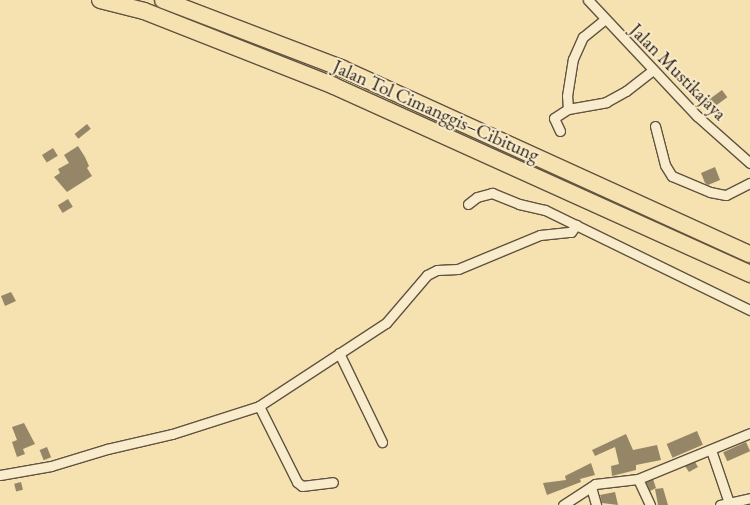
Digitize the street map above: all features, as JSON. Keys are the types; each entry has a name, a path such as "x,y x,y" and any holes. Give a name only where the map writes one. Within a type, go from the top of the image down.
{"highway":[{"name":"Jalan Tol Cimanggis–Cibitung","path":"100,0 144,10 334,86 750,274"},
{"name":"Jalan Tol Cimanggis–Cibitung","path":"163,0 341,68 750,254"}],"street":[{"name":"Jalan Mustikajaya","path":"588,0 604,20 652,71 697,116 750,163"},
{"path":"568,109 567,96 573,59 583,37 604,20"},
{"path":"560,131 554,118 568,109 606,102 626,92 652,71"},
{"path":"655,126 665,165 672,176 710,192 726,196 750,184"},
{"path":"468,204 477,197 492,193 519,204 545,210 750,310"},
{"path":"0,476 51,466 107,449 165,436 259,406 392,317 427,275 437,270 458,269 540,235 571,232 576,225"},
{"path":"339,353 382,442"},
{"path":"259,406 297,482 302,486 333,482"},
{"path":"563,505 602,482 638,478 750,433"},
{"path":"711,450 725,504 750,498"},
{"path":"638,478 650,505"},
{"path":"591,487 596,505"}],"building":[{"path":"722,90 727,97 712,108 707,101"},
{"path":"87,124 91,129 78,139 75,134"},
{"path":"78,146 85,157 89,166 87,168 92,176 67,192 54,177 60,173 58,169 69,163 64,155"},
{"path":"53,148 58,156 47,163 42,155"},
{"path":"715,167 720,180 708,185 705,183 701,173"},
{"path":"68,199 73,207 63,213 58,205"},
{"path":"11,292 16,301 5,306 1,296"},
{"path":"24,423 35,444 23,449 25,454 17,457 12,442 17,440 12,427"},
{"path":"697,431 703,445 672,458 667,444"},
{"path":"626,434 633,450 657,445 661,460 636,465 636,470 612,476 611,466 619,464 615,447 595,456 592,450"},
{"path":"746,442 750,451 727,461 723,452"},
{"path":"47,447 51,457 44,460 40,450"},
{"path":"695,462 698,467 689,472 685,466"},
{"path":"591,463 595,475 580,479 581,482 547,495 543,483 566,480 565,476"},
{"path":"653,479 656,488 650,491 646,482"},
{"path":"21,482 23,490 16,491 14,484"},
{"path":"663,488 668,505 658,505 655,489"},
{"path":"615,492 618,505 602,503 600,495"}]}
